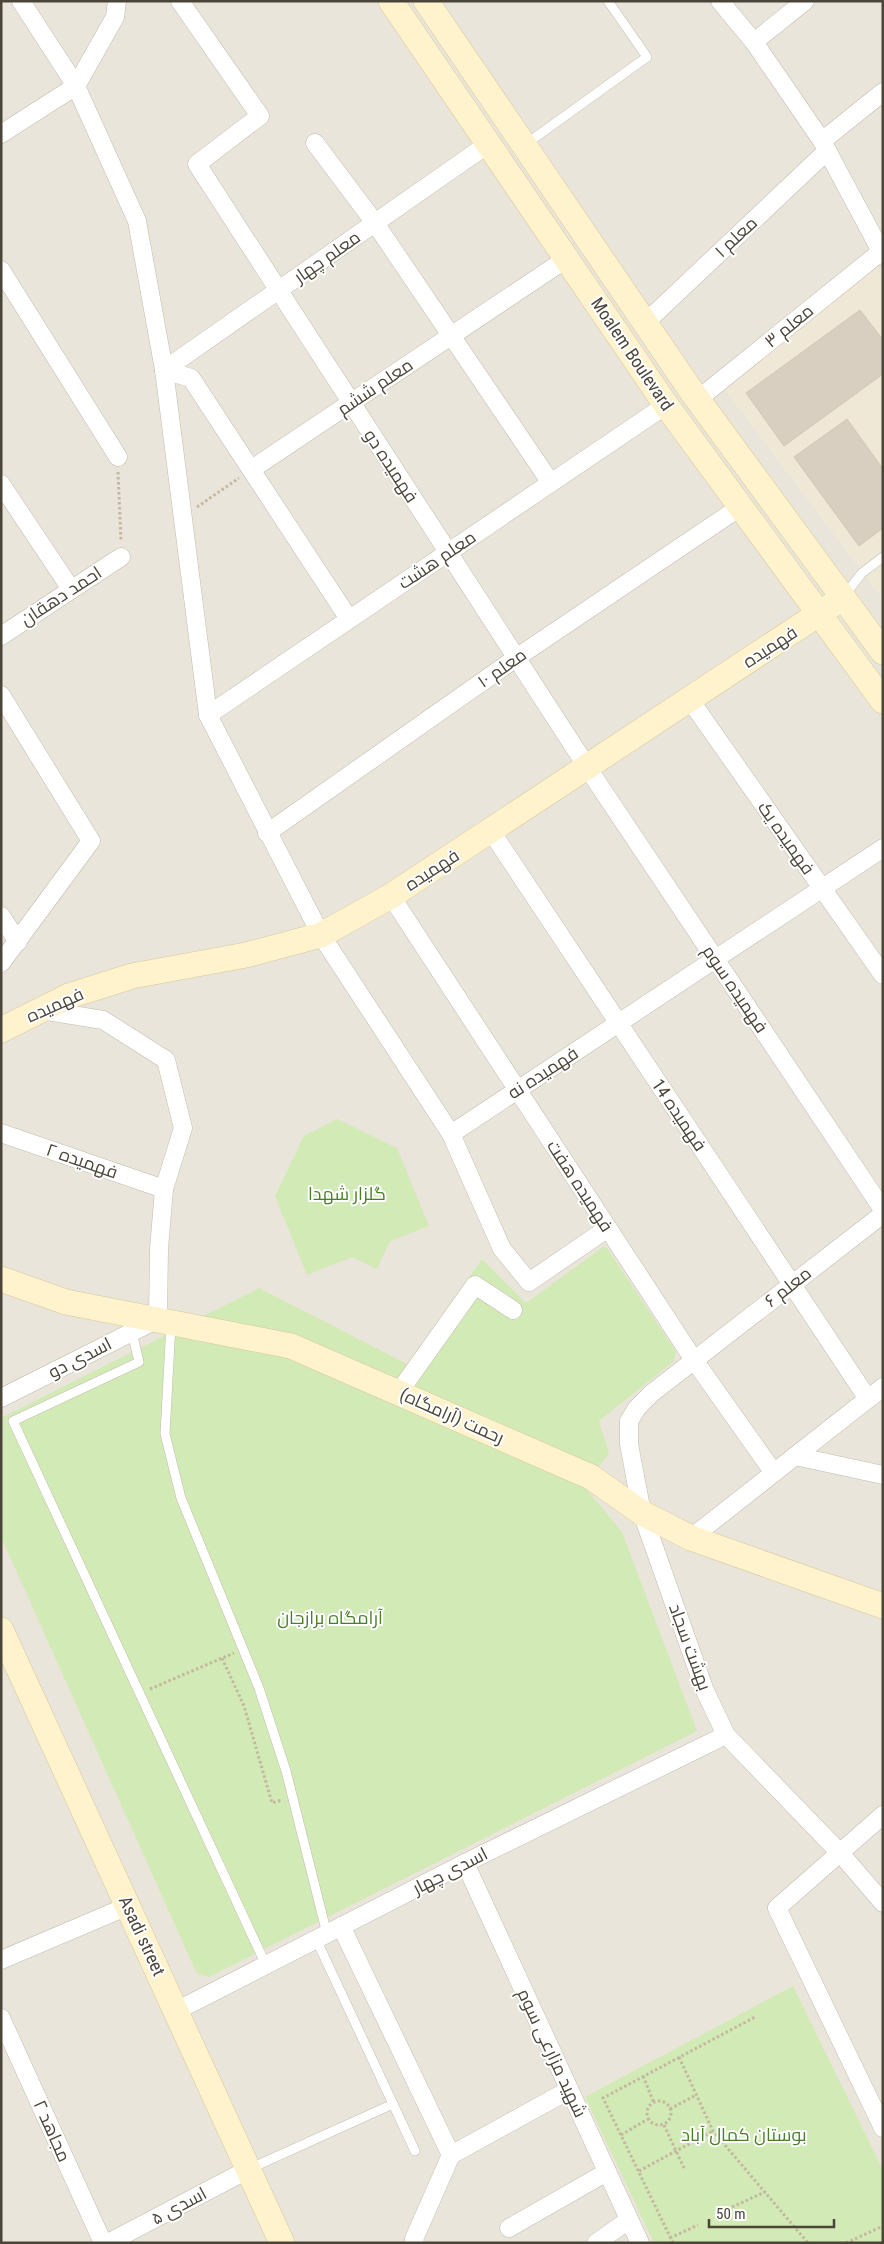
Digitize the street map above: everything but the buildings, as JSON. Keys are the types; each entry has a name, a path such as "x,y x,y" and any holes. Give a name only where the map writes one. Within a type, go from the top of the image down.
{"street":[{"path":"20,1 76,86 137,221 164,370 208,715 321,935 451,1134 502,1249 530,1282 608,1228"},
{"path":"1,134 76,86 115,17 117,1"},
{"name":"فهمیده دو","path":"180,1 260,116 197,164 278,292 588,767"},
{"name":"Moalem Boulevard","path":"391,1 666,405 883,700"},
{"name":"Moalem Boulevard","path":"426,1 697,400 883,652"},
{"path":"720,1 754,42 825,146 882,252"},
{"path":"754,42 805,1"},
{"name":"معلم ۱","path":"645,323 825,146 883,92"},
{"path":"315,144 375,223 551,483"},
{"name":"معلم چهار","path":"164,370 488,144"},
{"name":"معلم ۳","path":"697,400 882,252"},
{"name":"معلم ششم","path":"252,469 566,259"},
{"path":"1,270 118,457"},
{"path":"164,370 191,378 350,619"},
{"name":"معلم هشت","path":"208,715 666,405"},
{"path":"1,484 71,589"},
{"name":"معلم ۱۰","path":"267,833 516,658 740,507"},
{"name":"احمد دهقان","path":"1,636 121,557"},
{"name":"فهمیده","path":"1,1030 69,996 132,976 246,954 321,935 391,896 820,615 843,598"},
{"path":"1,695 91,841 1,963"},
{"name":"فهمیده یک","path":"690,700 827,885 883,975"},
{"name":"فهمیده سوم","path":"588,767 883,1212"},
{"name":"فهمیده 14","path":"491,831 868,1399"},
{"name":"فهمیده نه","path":"451,1134 883,848"},
{"name":"فهمیده هفت","path":"391,896 694,1360 774,1473"},
{"path":"1,916 18,942"},
{"path":"41,1010 103,1020 166,1060 183,1128 164,1189 159,1249 165,1320"},
{"name":"فهمیده ۲","path":"1,1133 164,1189"},
{"name":"معلم ۶","path":"694,1360 883,1212"},
{"name":"رحمت (آرامگاه)","path":"1,1279 66,1302 291,1346 591,1476 642,1513 691,1538 883,1606"},
{"path":"399,1392 475,1285 513,1310"},
{"name":"اسدی دو","path":"1,1398 132,1332 165,1320"},
{"name":"بهشت سجاد","path":"694,1360 652,1393 629,1421 629,1444 642,1513 705,1691 726,1735 841,1854 883,1903"},
{"path":"691,1538 883,1387"},
{"path":"795,1456 883,1475"},
{"name":"Asadi street","path":"1,1630 282,2243"},
{"name":"اسدی چهار","path":"176,2010 465,1863 726,1735"},
{"path":"883,1815 841,1854 777,1908 883,2128"},
{"name":"شهید مزارعی سوم","path":"465,1863 640,2243"},
{"path":"1,1960 128,1906"},
{"path":"328,1933 451,2156"},
{"name":"مجاهد ۲","path":"1,2018 103,2243"},
{"path":"415,2243 414,2239 451,2156 570,2090"},
{"name":"اسدی ۵","path":"108,2243 249,2169"},
{"path":"509,2228 607,2172"},
{"path":"596,2243 629,2220"}],"lane":[{"path":"524,146 647,57 608,1"},
{"path":"843,598 862,573 883,557"},
{"path":"165,1320 165,1434 178,1489 259,1688 286,1771 328,1933 393,2104 414,2151"},
{"path":"132,1332 139,1362 14,1421 266,1965"},
{"path":"249,2169 393,2104"}],"path":[{"path":"118,457 121,557"},
{"path":"184,515 252,469"},
{"path":"140,1693 222,1658 244,1706 272,1803"},
{"path":"673,2243 603,2098 755,2017"},
{"path":"679,2057 713,2131 808,2243"},
{"path":"643,2076 654,2103"},
{"path":"670,2109 696,2095"},
{"path":"663,2102 670,2109 671,2115 664,2125 658,2126 648,2119 648,2110 654,2103 663,2102"},
{"path":"621,2135 648,2119"},
{"path":"664,2125 684,2168"},
{"path":"639,2172 713,2131"},
{"path":"732,2208 765,2192"},
{"path":"670,2238 698,2224"},
{"path":"846,2243 883,2226"}],"shaded area":[{"path":"1,1 883,1 883,2243 1,2243"},
{"path":"875,266 883,276 883,600 725,390"}],"green space":[{"name":"گلزار شهدا","path":"337,1119 397,1148 429,1226 390,1241 377,1269 352,1257 307,1275 275,1196 304,1136"},
{"name":"آرامگاه برازجان","path":"603,1247 607,1248 676,1352 673,1362 599,1421 609,1454 583,1485 622,1532 697,1731 209,1977 197,1974 1,1537 1,1418 259,1288 407,1364 482,1259 526,1303"},
{"name":"بوستان کمال آباد","path":"793,1986 883,2170 883,2243 654,2243 585,2097"}]}
